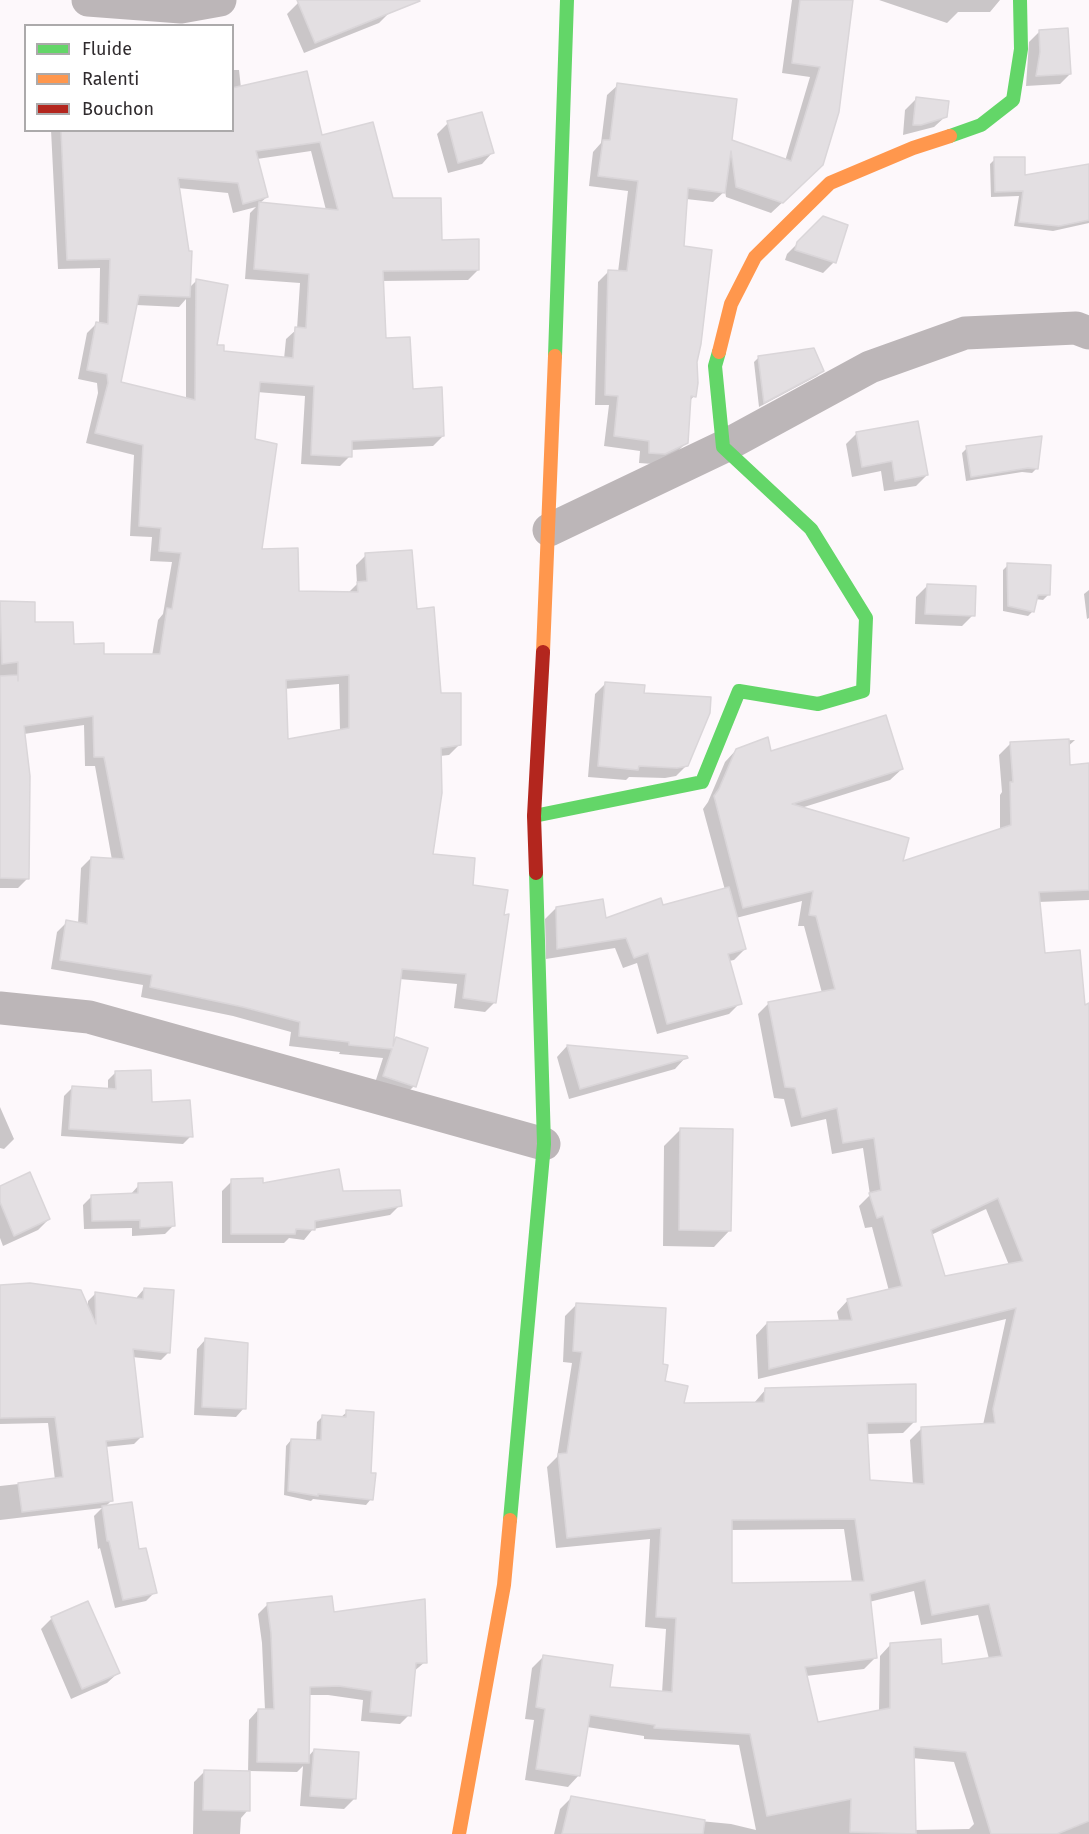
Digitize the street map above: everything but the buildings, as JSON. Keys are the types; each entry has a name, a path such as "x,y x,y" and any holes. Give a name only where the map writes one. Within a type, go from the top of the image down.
{"street":[{"path":"88,0 181,7 220,0"},
{"path":"459,1834 504,1586 544,1144 534,816 549,530 567,0"},
{"path":"534,816 702,782 739,691 818,704 863,691 866,618 811,529 723,447 715,366 731,304 755,257 830,183 913,148 981,125 1013,100 1021,49 1020,0"},
{"path":"549,530 723,447 870,367 965,333 1076,328 1089,333"},
{"path":"0,1008 89,1017 544,1144"}],"traffic: fast":[{"path":"555,356 567,0"},
{"path":"950,136 981,125 1013,100 1021,49 1020,0"},
{"path":"534,816 702,782 739,691 818,704 863,691 866,618 811,529 723,447 715,366 719,352"},
{"path":"510,1520 544,1144 536,873"}],"traffic: slow":[{"path":"719,352 731,304 755,257 830,183 913,148 950,136"},
{"path":"543,652 555,356"},
{"path":"459,1834 504,1585 510,1520"}],"traffic: jam":[{"path":"536,873 534,816 543,652"}]}
